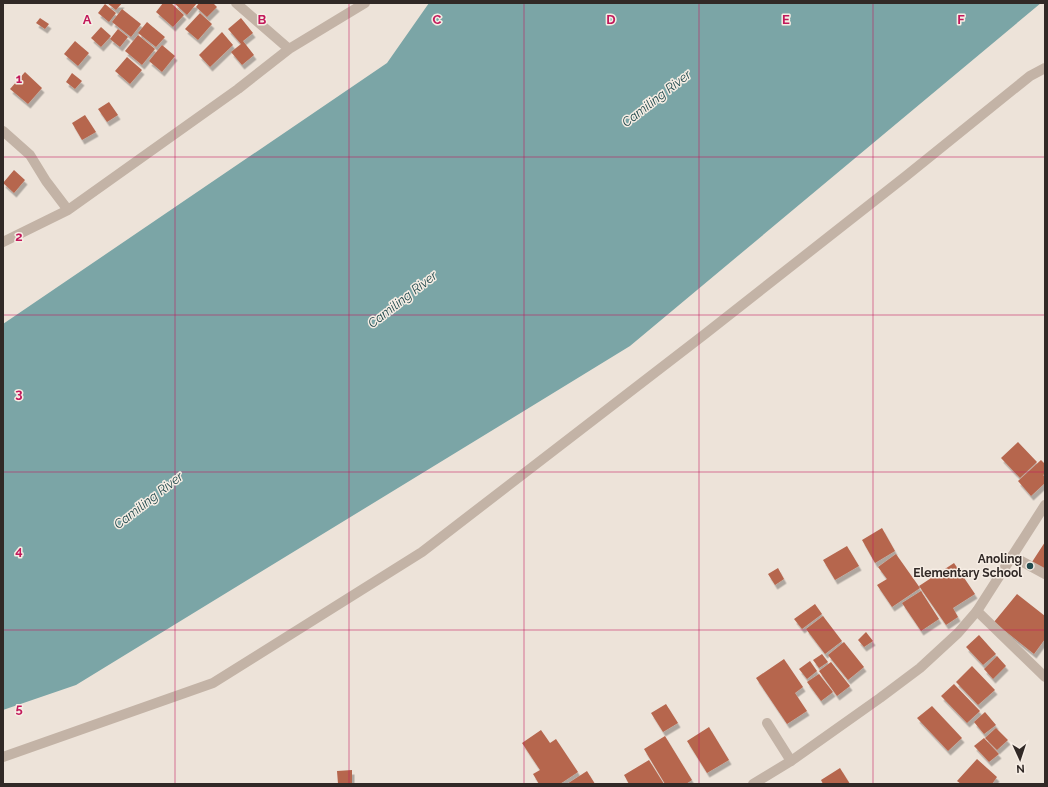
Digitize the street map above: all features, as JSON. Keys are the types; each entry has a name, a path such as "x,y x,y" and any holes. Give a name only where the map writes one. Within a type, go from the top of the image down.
{"street":[{"path":"236,3 289,49"},
{"path":"3,242 68,210 238,89 289,49 365,3"},
{"path":"3,757 213,683 422,552 705,334 900,181 1030,76 1045,68"},
{"path":"3,131 30,155 46,181 68,210"},
{"path":"753,784 791,761 880,698 920,668 958,633 977,611 1045,505"},
{"path":"1012,556 1045,574"},
{"path":"977,611 1045,677"},
{"path":"768,723 791,761"}],"water":[{"name":"Camiling River","path":"429,3 1041,3 630,346 76,685 3,710 3,324 387,63"}],"building":[{"path":"107,3 122,3 116,10"},
{"path":"163,3 171,3 184,15 173,27 156,12"},
{"path":"174,3 197,3 187,15"},
{"path":"199,3 213,3 217,7 207,17 196,7"},
{"path":"105,4 116,13 109,22 98,13"},
{"path":"122,9 141,24 131,37 112,22"},
{"path":"200,13 212,24 198,40 185,29"},
{"path":"40,18 49,24 45,29 36,23"},
{"path":"241,18 253,33 243,41 254,55 242,65 231,52 241,44 228,29"},
{"path":"147,22 165,37 156,47 138,33"},
{"path":"101,27 111,36 101,47 91,38"},
{"path":"118,29 128,37 120,47 110,39"},
{"path":"222,32 233,45 210,67 199,55"},
{"path":"138,35 155,49 142,65 125,51"},
{"path":"75,41 89,53 78,66 64,54"},
{"path":"162,45 175,56 162,72 149,61"},
{"path":"127,57 142,70 130,84 115,71"},
{"path":"25,72 42,88 28,104 10,89"},
{"path":"72,73 82,81 75,89 66,82"},
{"path":"109,102 118,115 107,122 98,109"},
{"path":"85,115 96,132 82,140 72,123"},
{"path":"14,170 25,180 14,193 3,183"},
{"path":"1018,442 1037,462 1020,478 1001,458"},
{"path":"1041,460 1045,464 1045,474 1043,475 1045,477 1045,483 1031,496 1018,481"},
{"path":"882,528 895,551 875,563 862,540"},
{"path":"1045,542 1045,569 1032,562"},
{"path":"847,546 859,566 835,580 823,560"},
{"path":"896,554 920,588 892,607 877,585 887,579 878,567"},
{"path":"954,563 975,594 953,608 958,617 946,625 919,586"},
{"path":"778,568 784,579 775,585 768,574"},
{"path":"921,591 939,619 921,631 902,603"},
{"path":"1017,594 1045,616 1045,639 1034,654 994,622"},
{"path":"815,604 822,614 802,629 794,619"},
{"path":"823,616 842,641 825,654 806,629"},
{"path":"866,632 873,641 864,647 858,640"},
{"path":"979,635 996,654 983,665 966,647"},
{"path":"844,642 864,667 848,680 828,655"},
{"path":"822,654 828,662 819,668 813,660"},
{"path":"997,656 1006,666 993,679 984,669"},
{"path":"784,659 803,687 795,693 807,711 787,724 756,678"},
{"path":"810,661 817,671 807,679 799,669"},
{"path":"831,662 850,686 837,696 819,671"},
{"path":"972,666 995,690 978,705 956,682"},
{"path":"819,674 833,692 821,701 807,682"},
{"path":"954,684 980,711 967,723 941,696"},
{"path":"666,704 678,723 663,732 651,713"},
{"path":"932,706 962,738 948,751 917,718"},
{"path":"985,712 996,725 984,734 974,722"},
{"path":"709,727 729,760 707,773 687,741"},
{"path":"996,728 1008,740 997,750 985,738"},
{"path":"541,730 550,743 556,739 578,772 560,784 539,784 533,774 540,770 522,743"},
{"path":"665,736 692,780 686,784 665,784 644,749"},
{"path":"984,738 999,754 989,762 974,746"},
{"path":"977,759 997,777 992,784 961,784 957,781"},
{"path":"649,760 664,784 629,784 624,775"},
{"path":"840,768 850,784 823,784 821,780"},
{"path":"352,770 352,784 338,784 337,771"},
{"path":"587,771 595,784 567,784"}],"place":[{"name":"Anoling Elementary School","path":"1030,566"}]}
